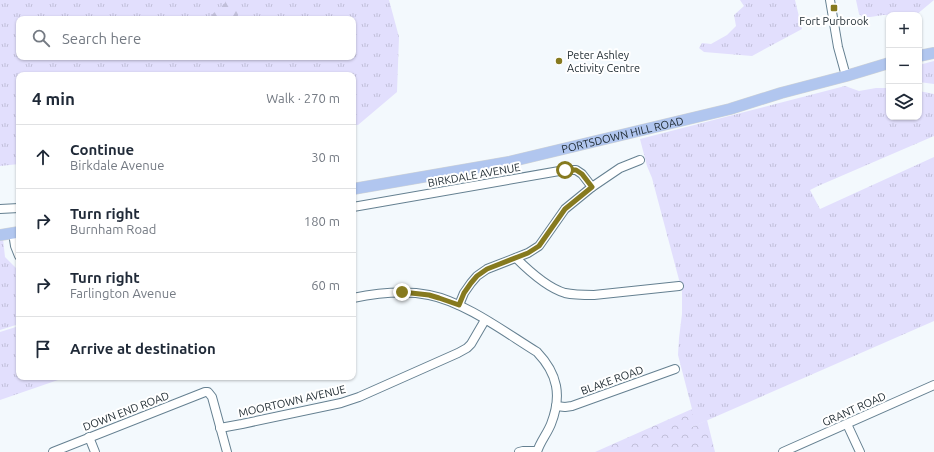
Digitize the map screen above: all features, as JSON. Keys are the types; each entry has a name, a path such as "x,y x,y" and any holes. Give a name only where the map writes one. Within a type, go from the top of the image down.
{"main road":[{"path":"922,55 934,53"},
{"name":"PORTSDOWN HILL ROAD","path":"356,188 510,162 723,111 781,93 886,65"},
{"path":"0,235 16,233"}],"street":[{"path":"830,0 836,37 846,76"},
{"path":"459,305 464,293 477,276 493,266 528,253 539,246 565,209 592,187 620,168 640,160"},
{"name":"BIRKDALE AVENUE","path":"356,206 565,170 576,170 582,174 592,187"},
{"path":"0,209 16,208"},
{"path":"16,233 16,248"},
{"path":"516,258 548,285 565,293 580,295 674,287 669,278"},
{"path":"356,298 388,293 415,293 439,298 459,305 537,352 553,375 557,395 556,406 550,426 537,452 519,452"},
{"name":"MOORTOWN AVENUE","path":"220,428 341,403 359,397 467,348 471,344 485,320"},
{"name":"BLAKE ROAD","path":"556,406 572,406 674,369"},
{"name":"GRANT ROAD","path":"783,452 934,385"},
{"name":"DOWN END ROAD","path":"53,452 205,392 208,392 212,397 220,428"},
{"path":"847,424 860,452"},
{"path":"220,428 227,452"},
{"path":"90,437 95,452"}],"green space":[{"path":"0,0 389,0 399,37 397,92 358,125 356,125 356,72 16,72 16,164 0,166"},
{"path":"226,0 240,0 241,4 238,16 210,16 225,3"},
{"path":"740,0 795,0 802,29 752,56 704,52 699,48 702,43 711,44 727,35 736,26 734,15 744,6"},
{"path":"856,0 934,0 920,12 886,12 886,15 864,18 859,14"},
{"path":"934,61 934,84 922,82 922,64"},
{"path":"845,86 859,91 886,88 886,120 922,120 922,92 934,94 934,136 810,190 820,209 934,157 934,321 692,427 692,409 678,355 682,314 682,291 640,139"},
{"path":"0,239 3,239 5,257 16,268 16,325 0,330"},
{"path":"16,327 16,380 58,380 0,400 0,332"},
{"path":"692,409 692,427 707,420 715,452 595,452"}],"place":[{"name":"Fort Purbrook","path":"834,8"},
{"name":"Peter Ashley Activity Centre","path":"559,61"}],"route":[{"path":"402,292 429,295 459,305 464,293 477,276 487,269 528,253 539,246 565,209 592,187 582,174 576,170 565,170"}]}
